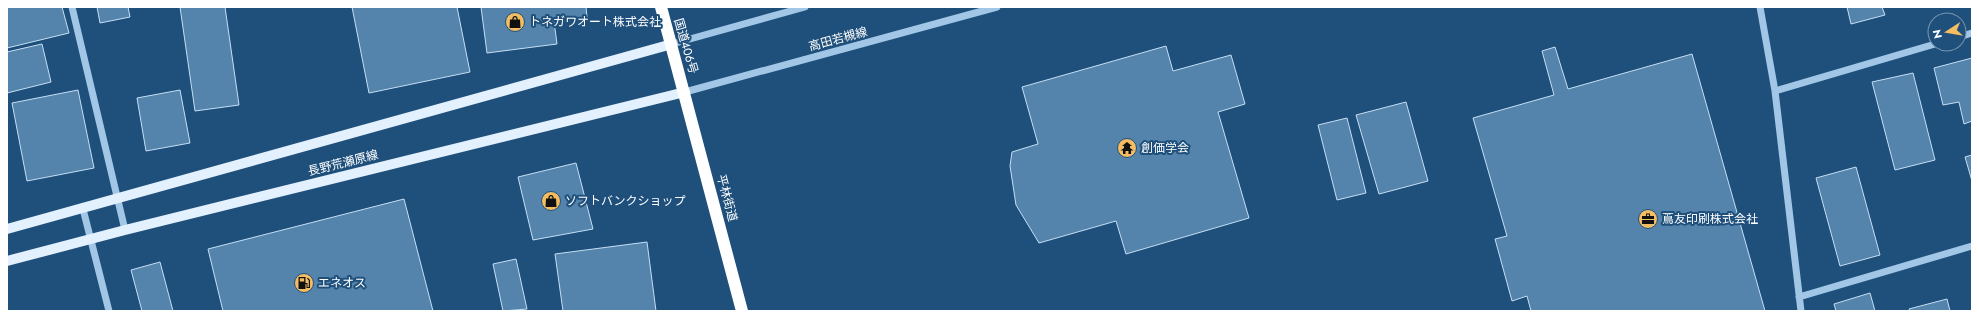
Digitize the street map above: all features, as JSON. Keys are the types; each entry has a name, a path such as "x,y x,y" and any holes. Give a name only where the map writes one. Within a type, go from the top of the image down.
{"highway":[{"name":"国道406号","path":"661,7 685,92"},
{"name":"平林街道","path":"685,92 742,311"}],"main road":[{"name":"長野荒瀬原線","path":"7,229 118,200 672,44"},
{"name":"長野荒瀬原線","path":"7,261 125,230 685,92"}],"street":[{"path":"72,7 125,230"},
{"path":"672,44 805,7"},
{"name":"高田若槻線","path":"685,92 997,7"},
{"path":"1760,7 1775,91 1801,311"},
{"path":"1775,91 1927,46"},
{"path":"84,209 109,311"},
{"path":"1799,298 1972,246"}],"building":[{"path":"7,7 62,7 69,33 7,48"},
{"path":"97,7 128,7 130,17 100,23"},
{"path":"180,7 225,7 239,105 195,111"},
{"path":"352,7 457,7 470,72 369,93"},
{"path":"481,7 586,7 587,17 554,21 557,44 487,53"},
{"path":"1847,7 1882,7 1885,15 1851,24"},
{"path":"42,44 51,82 7,93 7,52"},
{"name":"創価学会","path":"1166,46 1173,71 1231,55 1245,104 1218,112 1249,218 1126,254 1116,221 1039,243 1016,205 1010,166 1012,152 1038,144 1022,87"},
{"path":"1555,47 1568,89 1692,54 1765,311 1531,311 1527,296 1512,301 1495,239 1507,236 1473,118 1554,95 1542,51"},
{"path":"1972,58 1972,121 1964,124 1959,102 1943,105 1934,68"},
{"path":"1913,73 1935,160 1895,170 1872,82"},
{"path":"78,90 94,168 27,181 12,103"},
{"path":"180,90 190,143 146,151 137,98"},
{"path":"1406,102 1428,181 1379,194 1356,115"},
{"path":"1347,118 1366,193 1337,200 1318,125"},
{"path":"1972,155 1972,181 1965,157"},
{"path":"576,163 593,229 533,240 518,177"},
{"path":"1856,167 1880,255 1840,266 1816,178"},
{"path":"404,199 433,311 223,311 208,249"},
{"path":"647,242 656,311 563,311 555,254"},
{"path":"516,259 527,309 503,311 493,264"},
{"path":"160,262 173,311 142,311 131,270"},
{"path":"1870,293 1875,311 1836,311 1834,304"},
{"path":"1947,299 1950,311 1910,311 1909,309"}],"place":[{"name":"トネガワオート株式会社","path":"515,22"},
{"name":"創価学会","path":"1127,148"},
{"name":"ソフトバンクショップ","path":"551,201"},
{"name":"蔦友印刷株式会社","path":"1648,219"},
{"name":"エネオス","path":"304,283"}]}
